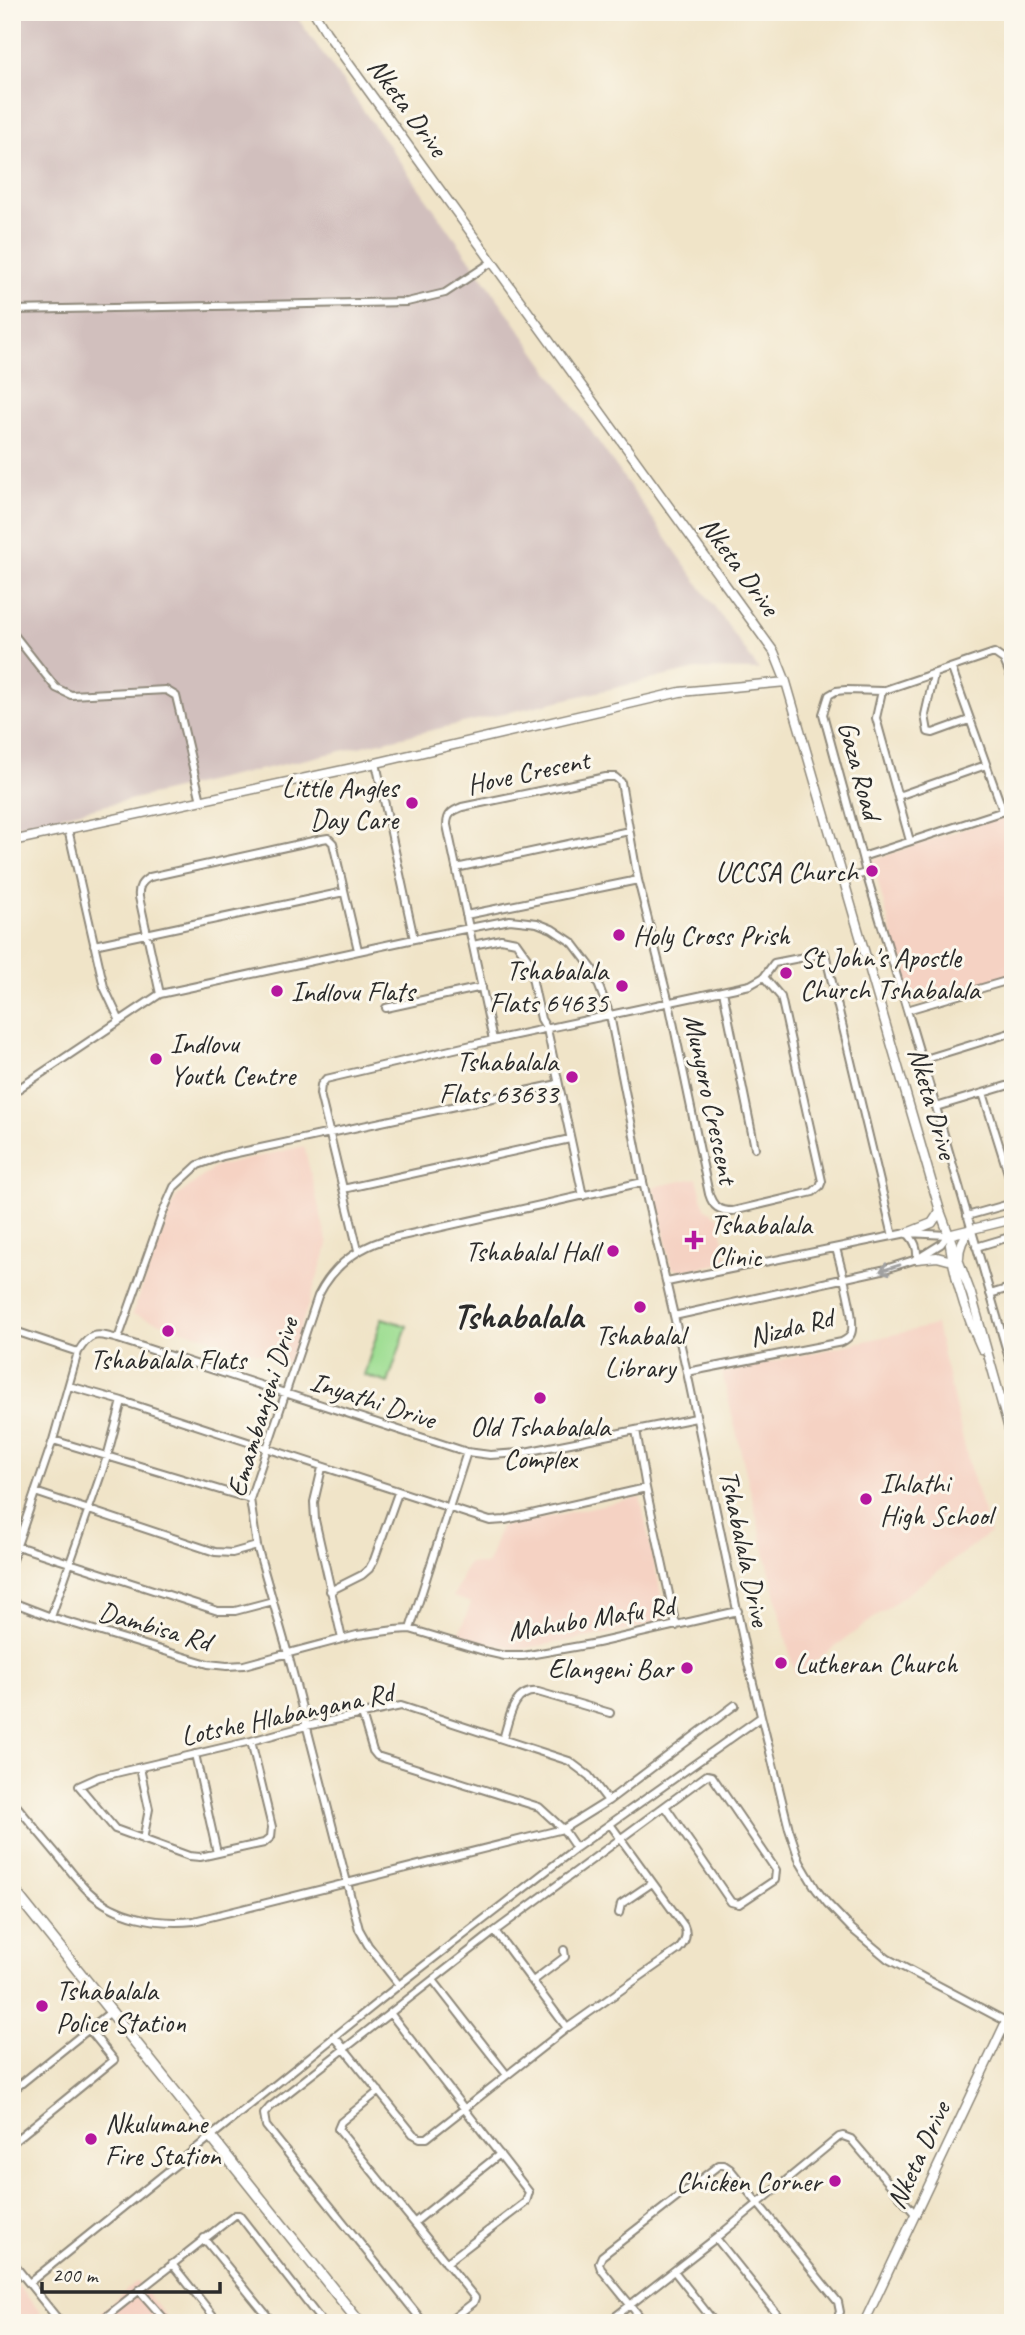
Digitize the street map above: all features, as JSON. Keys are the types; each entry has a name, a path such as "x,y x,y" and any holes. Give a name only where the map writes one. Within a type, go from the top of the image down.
{"main road":[{"path":"12,1888 360,2323"}],"street":[{"name":"Nketa Drive","path":"314,12 774,652 786,682 940,1210 1013,1443"},
{"path":"12,310 407,302 445,293 492,262"},
{"path":"12,632 56,688 65,694 166,690 176,696 201,801"},
{"path":"910,841 876,718 882,691 994,653 1004,660 1013,682"},
{"path":"952,669 1003,811"},
{"path":"934,674 925,715 928,732 933,733 969,720"},
{"path":"12,841 376,763 680,692 786,682"},
{"name":"Gaza Road","path":"882,691 836,691 829,695 823,714 866,873 1013,1372"},
{"path":"376,763 414,939"},
{"path":"898,796 986,765"},
{"name":"Hove Cresent","path":"493,1040 447,825 447,817 462,807 610,776 621,782 638,880 669,1003"},
{"path":"862,857 1013,808"},
{"path":"68,829 107,996 119,1019"},
{"path":"456,868 629,831"},
{"path":"160,994 139,889 144,880 150,877 328,838 333,843 358,950"},
{"path":"844,880 866,873"},
{"path":"466,915 638,880"},
{"path":"94,945 344,891"},
{"name":"Tshabalala Drive","path":"12,1093 160,994 469,927 521,920 537,923 564,935 584,955 592,968 610,1015 643,1182 761,1717 795,1848 816,1889 852,1929 888,1959 1009,2023"},
{"path":"473,945 501,939 516,942 528,959 541,1019 547,1029 583,1196"},
{"path":"358,1250 320,1094 321,1085 326,1079 750,985 764,977 774,963 825,953 893,1236"},
{"name":"Munyoro Crescent","path":"669,1003 712,1203 723,1211 733,1211 813,1192 822,1181 784,1010 781,997 764,977"},
{"path":"907,1010 1013,979"},
{"path":"386,1008 482,987"},
{"path":"723,991 755,1148"},
{"path":"922,1060 1013,1032"},
{"path":"118,1339 174,1187 182,1178 211,1159 558,1084"},
{"path":"936,1107 1013,1084"},
{"path":"984,1093 1013,1189"},
{"path":"343,1189 570,1139"},
{"path":"1003,1156 1013,1153"},
{"name":"Emambanjeni Drive","path":"399,1985 359,1929 288,1654 257,1546 250,1499 318,1296 337,1267 358,1250 384,1240 643,1182"},
{"path":"967,1216 1013,1203"},
{"path":"667,1282 907,1233 932,1223 940,1210"},
{"path":"907,1233 948,1235 1013,1219"},
{"path":"674,1316 843,1280 917,1259 956,1261 959,1249 971,1229"},
{"path":"907,1233 915,1242 917,1259"},
{"path":"917,1259 941,1244 948,1235"},
{"path":"976,1247 1013,1237"},
{"path":"836,1248 843,1280"},
{"name":"Nizda Rd","path":"687,1372 842,1342 851,1334 852,1320 843,1280"},
{"path":"990,1294 1013,1287"},
{"path":"12,1330 78,1352 53,1440 12,1560"},
{"name":"Inyathi Drive","path":"78,1352 85,1340 91,1336 118,1339 467,1452 489,1455 520,1453 696,1418"},
{"path":"1003,1339 1013,1336"},
{"path":"69,1386 490,1521 505,1520 646,1488"},
{"path":"51,1617 107,1457 122,1401"},
{"path":"636,1430 676,1626"},
{"path":"53,1440 250,1499"},
{"path":"410,1629 467,1452"},
{"path":"322,1468 316,1488 314,1511 342,1639"},
{"path":"35,1492 215,1552 232,1553 257,1546"},
{"path":"330,1591 369,1569 398,1493"},
{"path":"17,1546 218,1611 235,1611 273,1601"},
{"name":"Dambisa Rd","path":"12,1602 51,1617 219,1666 244,1665 288,1654"},
{"name":"Mahubo Mafu Rd","path":"288,1654 342,1639 410,1629 487,1652 513,1656 561,1650 738,1611"},
{"path":"503,1739 513,1706 529,1692 538,1692 610,1713"},
{"path":"12,1800 87,1891 119,1911 139,1918 194,1921 563,1829 608,1801 735,1705"},
{"name":"Lotshe Hlabangana Rd","path":"143,1840 115,1829 79,1786 99,1777 306,1726 396,1707 405,1707 569,1761 589,1776 608,1801"},
{"path":"362,1714 377,1756 533,1804 544,1810 563,1829 576,1848"},
{"path":"29,2283 334,2036 576,1848 761,1717"},
{"path":"139,1768 149,1809 143,1840 195,1857 264,1843 272,1833 251,1741"},
{"path":"195,1754 217,1853"},
{"path":"424,2323 264,2123 264,2114 495,1931 707,1775 712,1776 776,1870 775,1880 739,1904 732,1902 665,1806"},
{"path":"334,2036 413,2134 420,2138 433,2134 567,2028 678,1950 684,1943 684,1926 610,1824"},
{"path":"619,1913 621,1904 652,1883"},
{"path":"495,1931 567,2028"},
{"path":"533,1981 565,1957 564,1951"},
{"path":"433,1980 507,2075"},
{"name":"Nketa Drive","path":"864,2323 1009,2023 1013,2007"},
{"path":"12,2091 111,2011"},
{"path":"390,2013 528,2189 528,2199 446,2263"},
{"path":"12,2143 114,2060 89,2029"},
{"path":"379,2091 341,2122 338,2129 415,2222 475,2301 447,2323"},
{"path":"607,2323 843,2136 851,2139 916,2215"},
{"path":"415,2222 500,2154"},
{"path":"645,2323 601,2269 599,2263 604,2253 719,2165 724,2165 838,2302 840,2312 835,2323"},
{"path":"98,2323 232,2216 239,2215 323,2323"},
{"path":"204,2238 273,2323"},
{"path":"716,2238 784,2323"},
{"path":"12,2262 61,2323"},
{"path":"172,2264 219,2323"},
{"path":"674,2271 715,2323"},
{"path":"139,2290 168,2323"}],"shaded area":[{"path":"12,12 293,12 759,670 697,669 12,827"},
{"path":"1013,812 1013,976 911,1006 872,860"},
{"path":"304,1146 328,1245 289,1363 132,1314 176,1197 215,1167"},
{"name":"Tshabalala Clinic","path":"697,1178 705,1208 719,1217 728,1262 683,1271 672,1268 653,1187"},
{"name":"Ihlathi High School","path":"936,1325 969,1465 990,1533 795,1676 722,1373"},
{"path":"640,1497 667,1621 521,1649 457,1639 471,1603 453,1597 468,1563 487,1565 500,1527"},
{"path":"12,2278 49,2323 12,2323"},
{"path":"137,2281 171,2323 88,2323"}],"green space":[{"path":"382,1318 407,1326 388,1383 364,1375"}],"place":[{"name":"Little Angles Day Care","path":"412,803"},
{"name":"UCCSA Church","path":"872,871"},
{"name":"Holy Cross Prish","path":"619,935"},
{"name":"St John's Apostle Church Tshabalala","path":"786,973"},
{"name":"Tshabalala Flats 64635","path":"622,986"},
{"name":"Indlovu Flats","path":"277,991"},
{"name":"Indlovu Youth Centre","path":"156,1059"},
{"name":"Tshabalala Flats 63633","path":"572,1077"},
{"name":"Tshabalala Clinic","path":"694,1240"},
{"name":"Tshabalal Hall","path":"613,1251"},
{"name":"Tshabalal Library","path":"640,1307"},
{"name":"Tshabalala Flats","path":"168,1331"},
{"name":"Old Tshabalala Complex","path":"540,1398"},
{"name":"Ihlathi High School","path":"866,1499"},
{"name":"Lutheran Church","path":"781,1663"},
{"name":"Elangeni Bar","path":"687,1668"},
{"name":"Tshabalala Police Station","path":"42,2006"},
{"name":"Nkulumane Fire Station","path":"91,2139"},
{"name":"Chicken Corner","path":"835,2181"}],"district":[{"name":"Tshabalala","path":"518,1316"}]}
